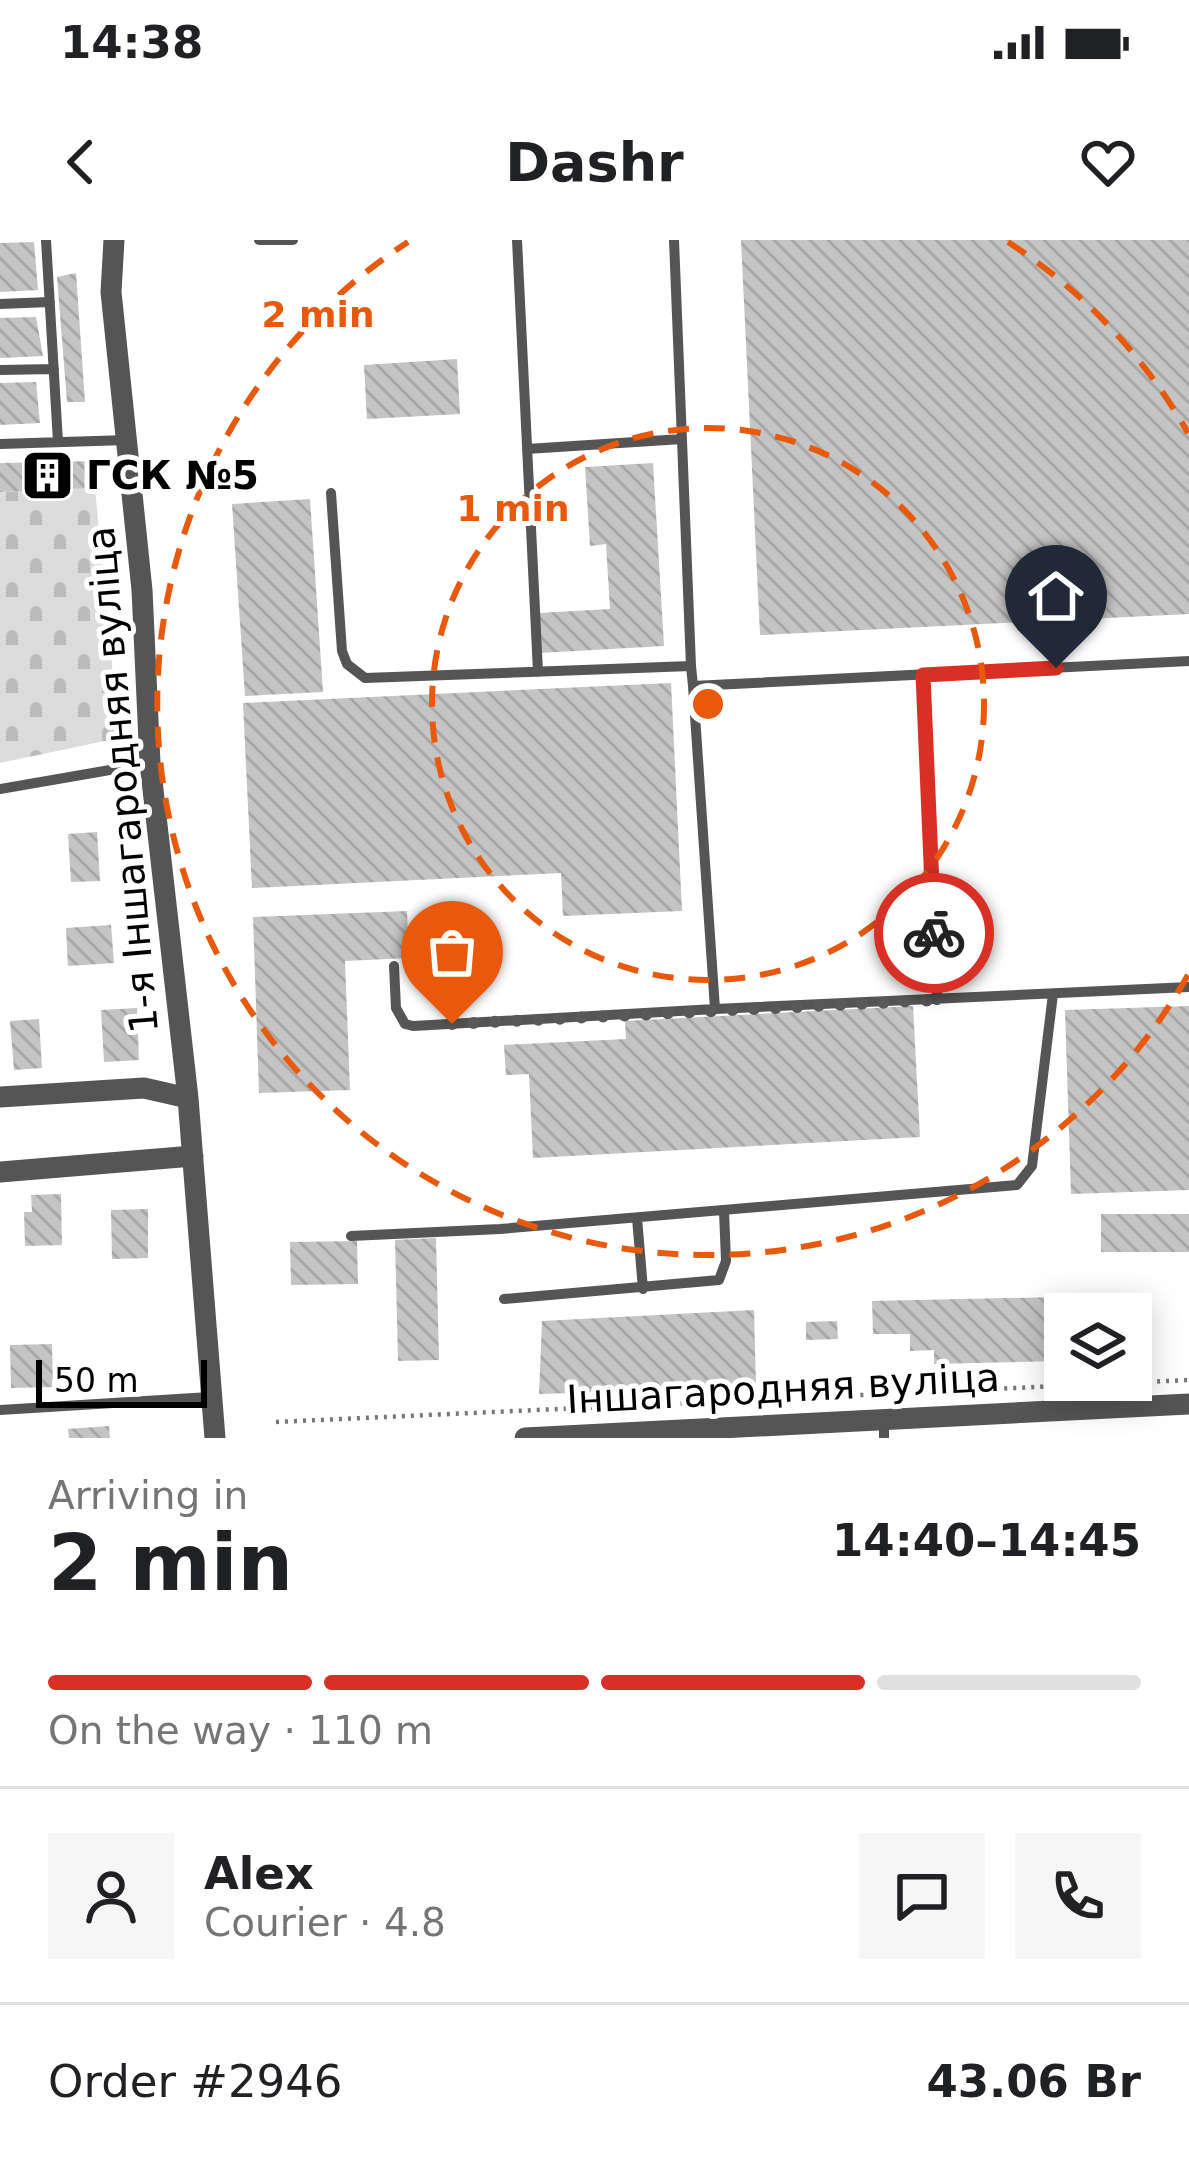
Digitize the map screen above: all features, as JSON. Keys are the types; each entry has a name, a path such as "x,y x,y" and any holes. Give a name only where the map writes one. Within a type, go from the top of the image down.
{"street":[{"name":"1-я Іншагародняя вуліца","path":"114,240 111,292 142,590 150,763 188,1098 214,1438"},
{"name":"1-я Іншагародняя вуліца","path":"0,1097 144,1088 188,1098"},
{"path":"0,1172 193,1156"},
{"name":"Іншагародняя вуліца","path":"525,1438 884,1429 1189,1404"}],"lane":[{"path":"46,240 58,442"},
{"path":"259,240 292,240"},
{"path":"517,240 538,671"},
{"path":"674,240 691,666 715,1009"},
{"path":"0,304 50,302"},
{"path":"0,370 54,369"},
{"path":"0,444 127,440"},
{"path":"527,449 682,440"},
{"path":"331,493 342,651 356,674 365,678 691,666"},
{"path":"693,686 1189,662"},
{"path":"923,675 937,1000"},
{"path":"0,789 150,763"},
{"path":"394,966 396,1008 405,1024 413,1026 1189,987"},
{"path":"351,1236 637,1218 1017,1185 1032,1166 1053,994"},
{"path":"504,1299 719,1280 726,1261 724,1211"},
{"path":"637,1218 643,1289"},
{"path":"0,1410 210,1397"}],"path":[{"path":"276,1422 1189,1379"}],"green space":[{"path":"95,488 119,738 0,763 0,492"}],"building":[{"path":"741,240 1189,240 1189,614 760,635"},
{"path":"34,242 38,290 0,292 0,243"},
{"path":"76,273 85,402 67,402 57,277"},
{"path":"36,317 43,356 0,358 0,318"},
{"path":"457,359 460,414 367,419 364,365"},
{"path":"36,382 40,423 0,425 0,383"},
{"name":"ГСК №5","path":"94,461 95,488 0,492 0,463"},
{"path":"653,463 664,646 540,653 538,613 610,609 606,544 590,546 585,467"},
{"path":"310,499 323,692 245,696 232,504"},
{"path":"671,683 682,911 563,916 561,873 252,888 243,703"},
{"path":"97,832 100,881 71,882 68,834"},
{"path":"407,911 409,958 345,961 350,1090 259,1093 253,917"},
{"path":"111,925 114,963 68,966 66,928"},
{"path":"913,1006 920,1137 533,1158 529,1074 506,1075 504,1045 626,1039 625,1021"},
{"path":"1189,1006 1189,1190 1071,1194 1065,1010"},
{"path":"137,1008 139,1060 104,1062 101,1010"},
{"path":"39,1019 42,1068 14,1070 10,1021"},
{"path":"61,1194 62,1245 25,1246 24,1212 32,1212 31,1195"},
{"path":"148,1209 148,1258 112,1259 111,1210"},
{"path":"1101,1214 1189,1214 1189,1252 1101,1252"},
{"path":"436,1238 439,1360 398,1361 395,1240"},
{"path":"357,1241 358,1284 291,1285 290,1242"},
{"path":"1044,1297 1044,1361 934,1364 934,1350 910,1351 910,1334 873,1334 872,1301"},
{"path":"754,1310 756,1387 539,1394 542,1321"},
{"path":"837,1321 838,1339 806,1340 806,1322"},
{"path":"52,1344 53,1387 11,1388 10,1345"},
{"path":"109,1426 110,1438 69,1438 68,1429"}],"way so far":[{"path":"452,1024 937,1000 934,933"}],"place":[{"name":"ГСК №5","path":"47,475"}],"route":[{"path":"934,933 923,675 1056,668"}]}
